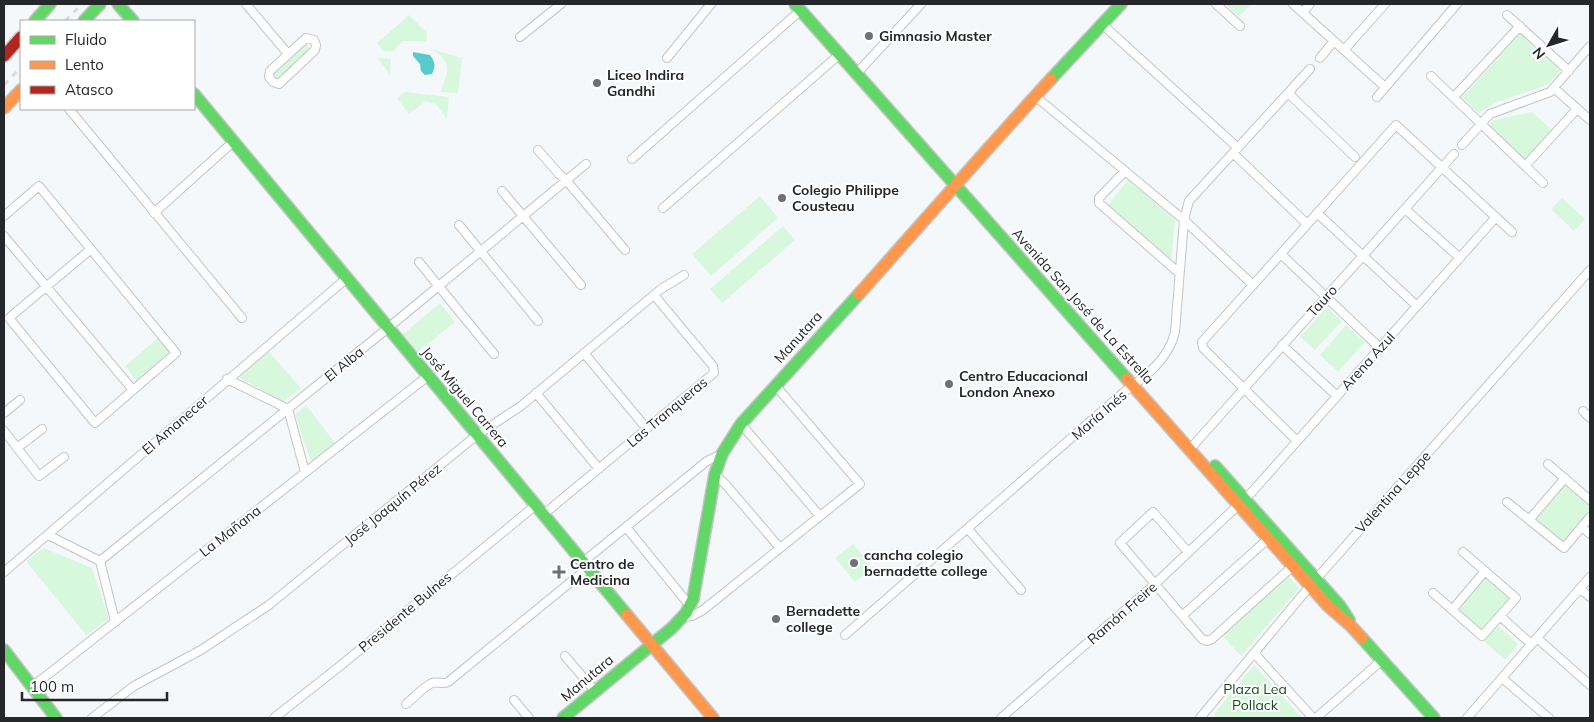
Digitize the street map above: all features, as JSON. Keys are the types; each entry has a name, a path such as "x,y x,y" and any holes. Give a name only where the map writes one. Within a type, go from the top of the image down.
{"main road":[{"path":"36,20 50,4"},
{"path":"85,20 100,4"},
{"path":"118,4 132,20"},
{"name":"Manutara","path":"563,718 682,618 690,606 695,593 714,474 722,454 741,424 1035,96 1121,4"},
{"name":"Avenida San José de La Estrella","path":"800,6 840,54 859,70"},
{"name":"Avenida San José de La Estrella","path":"800,6 1313,582"},
{"path":"4,56 20,38"},
{"path":"4,108 20,91"},
{"name":"José Miguel Carrera","path":"195,95 714,718"},
{"name":"Avenida San José de La Estrella","path":"1241,501 1293,566 1340,606 1351,626 1434,718"},
{"path":"4,650 56,718"}],"street":[{"path":"246,4 288,54"},
{"path":"520,37 561,4"},
{"path":"667,58 711,4"},
{"path":"859,70 922,4"},
{"path":"1216,4 1240,26"},
{"path":"1293,4 1385,87"},
{"path":"1303,12 1310,4"},
{"path":"1344,50 1385,4"},
{"path":"1377,97 1457,4"},
{"path":"632,158 800,6"},
{"path":"1508,15 1569,70"},
{"path":"1102,24 1235,150 1307,224"},
{"path":"1454,97 1520,26"},
{"path":"306,38 311,39 315,43 315,50 279,84 276,84 270,80 270,71 288,54 306,38"},
{"path":"1320,58 1334,41"},
{"path":"1462,145 1490,114 1550,92 1590,46"},
{"path":"663,208 840,54"},
{"name":"María Inés","path":"845,636 1149,373 1163,356 1174,338 1184,220 1189,202 1310,69"},
{"path":"1431,76 1543,183"},
{"path":"1554,88 1590,120"},
{"path":"1288,93 1356,157"},
{"path":"1035,96 1184,220 1253,285"},
{"path":"1525,166 1577,108"},
{"path":"70,110 242,318"},
{"path":"1297,441 1203,348 1202,342 1396,125 1512,232"},
{"path":"154,213 233,142"},
{"path":"538,150 558,174 566,180 624,250"},
{"name":"Tauro","path":"1192,446 1454,154"},
{"name":"El Alba","path":"100,561 388,328 586,164"},
{"path":"1125,171 1100,198 1099,203 1179,273"},
{"path":"4,216 39,186 91,249 176,353 95,423 9,318 91,249"},
{"path":"502,191 581,285"},
{"path":"1405,208 1460,258"},
{"path":"1317,213 1417,306"},
{"name":"Arena Azul","path":"1241,501 1252,492 1496,217"},
{"path":"459,225 538,321"},
{"path":"4,236 133,390"},
{"path":"1281,254 1380,348"},
{"path":"419,262 494,354"},
{"name":"Valentina Leppe","path":"1200,718 1313,582 1590,270"},
{"name":"José Joaquín Pérez","path":"92,718 134,686 201,650 268,605 478,435 509,415 654,295 684,274"},
{"name":"El Amanecer","path":"4,572 347,278"},
{"name":"Las Tranqueras","path":"544,514 711,376 714,371 713,366 654,295"},
{"path":"1282,346 1337,396"},
{"path":"584,353 647,429"},
{"name":"La Mañana","path":"32,687 428,376"},
{"path":"227,379 288,409 305,472"},
{"path":"682,618 692,616 703,610 860,484 775,385"},
{"path":"536,393 599,468"},
{"path":"4,412 20,400"},
{"path":"1583,412 1590,418"},
{"path":"741,424 820,516"},
{"path":"17,448 42,429"},
{"path":"4,431 39,476 64,457"},
{"path":"406,704 430,684 436,682 444,684 448,682 586,565 626,527 707,461 722,454"},
{"path":"1548,464 1590,500"},
{"path":"714,474 727,486 780,548"},
{"path":"1529,520 1565,478"},
{"name":"Ramón Freire","path":"1001,718 1155,584 1241,501"},
{"path":"1508,502 1564,548 1590,517"},
{"name":"Presidente Bulnes","path":"274,718 536,505"},
{"path":"1188,552 1153,512 1120,543 1202,639 1207,641 1212,639 1293,566"},
{"path":"626,527 690,606"},
{"path":"1582,527 1590,534"},
{"path":"968,529 1021,590"},
{"path":"48,535 100,561 115,621"},
{"path":"1182,616 1269,538"},
{"path":"1433,593 1482,636 1516,598 1464,552"},
{"path":"1452,610 1485,571"},
{"path":"1467,718 1590,577"},
{"path":"1580,588 1590,597"},
{"path":"1500,616 1590,685"},
{"path":"1254,653 1314,718 1382,660"},
{"path":"565,656 595,691"},
{"path":"1502,678 1549,718"},
{"path":"514,700 529,718"},
{"path":"1206,711 1212,718"}],"green space":[{"path":"1225,4 1251,4 1239,17"},
{"path":"409,15 427,33 426,41 403,41 393,51 383,51 377,43"},
{"path":"1520,33 1561,70 1547,85 1495,103 1479,113 1462,98"},
{"path":"306,43 311,50 278,80 271,74"},
{"path":"431,49 462,58 458,93 440,92 447,73 447,67 443,58"},
{"path":"378,58 391,59 390,75"},
{"path":"405,92 449,97 447,119 436,104 426,101 409,114 397,98"},
{"path":"1532,112 1552,130 1525,160 1488,126 1493,120"},
{"path":"1128,180 1175,220 1171,262 1107,206"},
{"path":"760,196 778,218 711,276 692,254"},
{"path":"1562,198 1585,219 1574,231 1551,209"},
{"path":"783,226 795,240 722,303 710,289"},
{"path":"440,303 455,322 418,352 403,334"},
{"path":"1327,307 1342,321 1315,350 1300,337"},
{"path":"1346,325 1365,342 1338,372 1320,355"},
{"path":"158,338 171,354 137,381 125,366"},
{"path":"268,351 301,388 283,402 237,376"},
{"path":"306,405 336,444 312,464 295,415"},
{"path":"1566,483 1590,504 1590,512 1563,543 1535,518"},
{"name":"cancha colegio bernadette college","path":"853,544 873,568 855,582 835,558"},
{"path":"44,548 92,568 109,619 86,635 26,561"},
{"path":"1287,574 1299,588 1241,656 1221,634"},
{"path":"1486,575 1512,598 1482,632 1456,609"},
{"path":"1497,625 1518,644 1505,660 1483,640"},
{"name":"Plaza Lea Pollack","path":"1254,665 1302,718 1218,718 1214,714"}],"water":[{"path":"413,52 430,55 434,64 432,74 425,75 421,71 420,64 413,56"}],"railway":[{"path":"66,20 82,4"},
{"path":"4,85 20,68"}],"traffic: fast":[{"path":"36,20 50,4"},
{"path":"85,20 100,4"},
{"path":"118,4 132,20"},
{"path":"795,4 1127,379"},
{"path":"1051,79 1121,4"},
{"path":"195,95 627,615"},
{"path":"563,718 672,628 686,613 693,599 715,474 722,454 741,424 859,294"},
{"path":"1215,466 1340,606 1349,620"},
{"path":"1362,638 1434,718"},
{"path":"4,650 56,718"}],"traffic: slow":[{"path":"859,294 1051,79"},
{"path":"4,108 20,91"},
{"path":"1127,379 1328,606 1362,638"},
{"path":"627,615 713,718"}],"traffic: jam":[{"path":"4,56 20,38"}],"place":[{"name":"Gimnasio Master","path":"869,36"},
{"name":"Liceo Indira Gandhi","path":"597,83"},
{"name":"Colegio Philippe Cousteau","path":"782,198"},
{"name":"Centro Educacional London Anexo","path":"949,384"},
{"name":"cancha colegio bernadette college","path":"854,563"},
{"name":"Centro de Medicina","path":"559,572"},
{"name":"Bernadette college","path":"776,619"}]}
